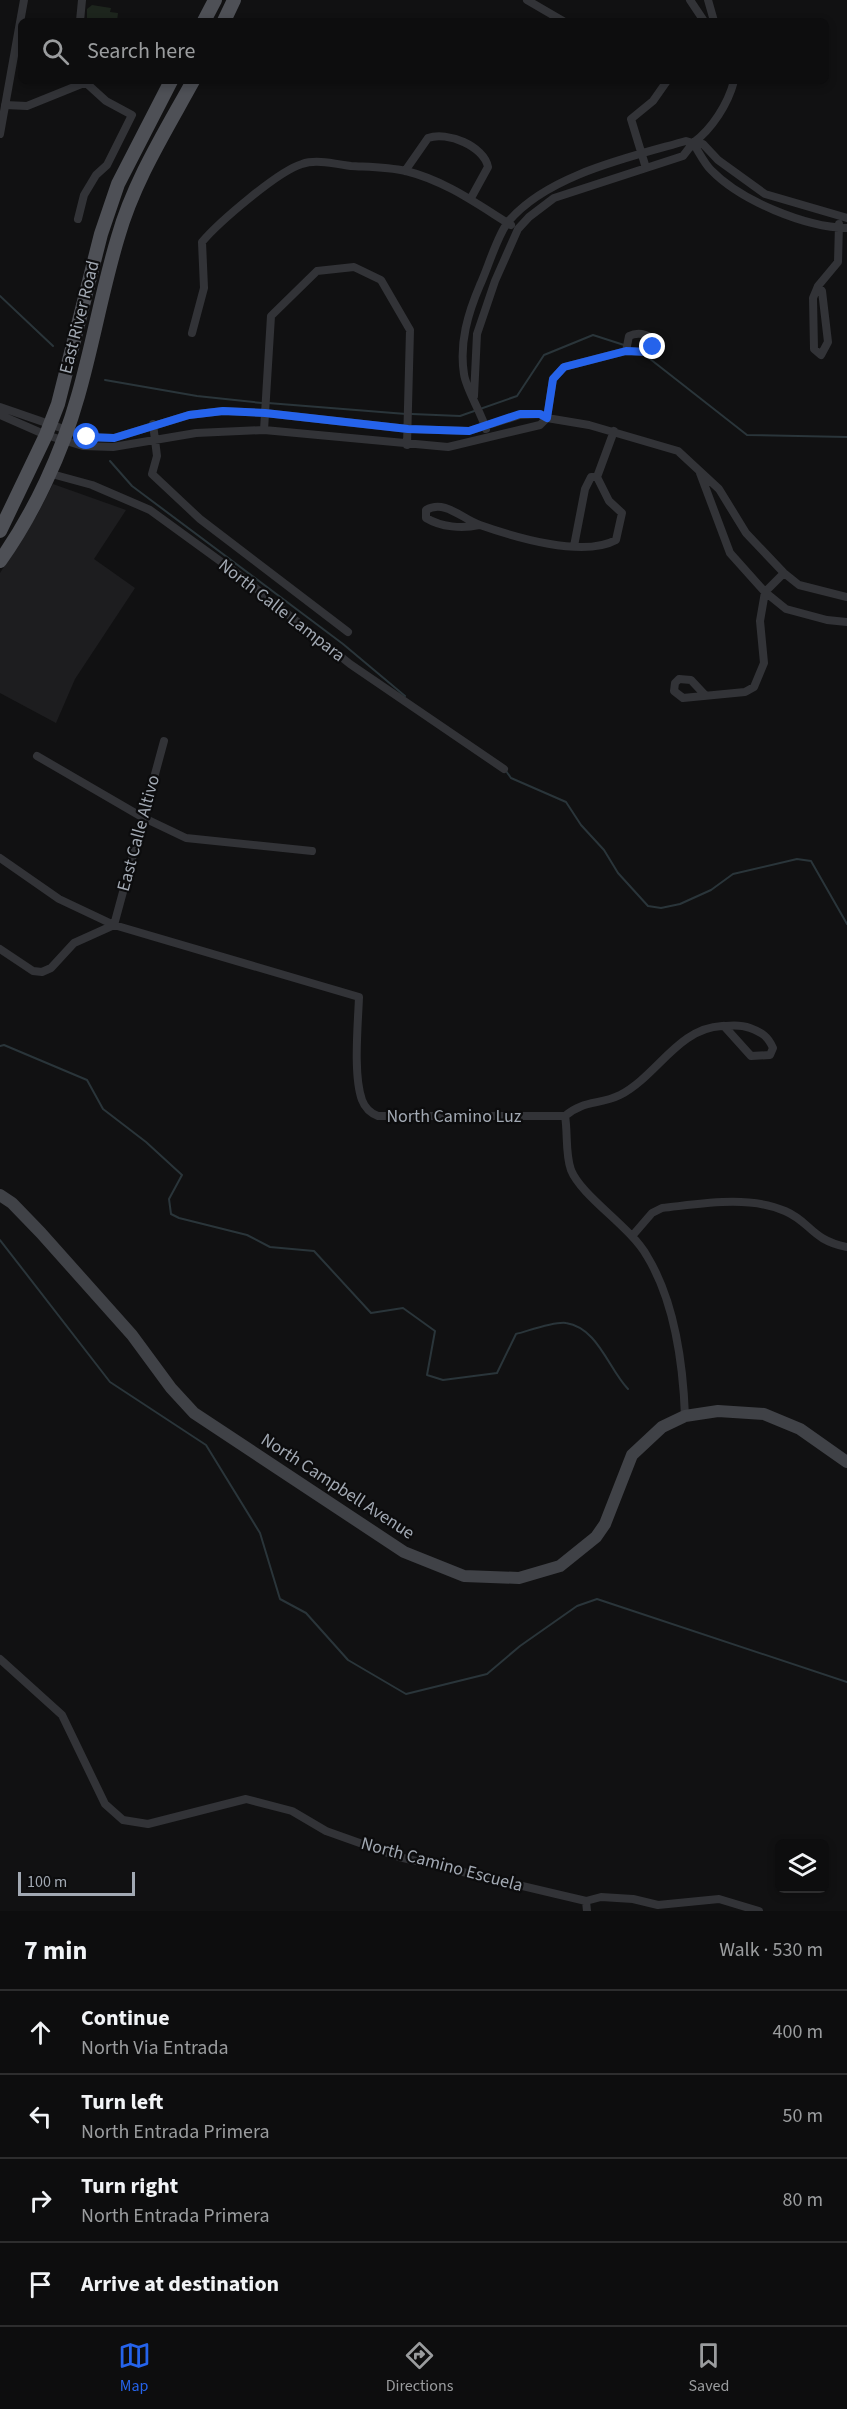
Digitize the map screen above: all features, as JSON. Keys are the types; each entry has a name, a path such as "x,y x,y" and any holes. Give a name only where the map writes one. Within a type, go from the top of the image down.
{"main road":[{"path":"206,18 215,0"},
{"path":"225,18 234,0"},
{"name":"East River Road","path":"0,531 49,430 66,376 105,220 129,160 169,84"},
{"name":"East River Road","path":"0,561 17,535 65,436 78,399 118,237 131,198 147,162 191,84"},
{"name":"North Campbell Avenue","path":"0,1195 12,1203 48,1241 132,1335 171,1388 194,1413 404,1552 464,1576 519,1578 560,1566 601,1531 632,1455 662,1427 685,1416 718,1411 764,1414 800,1429 847,1462"}],"street":[{"path":"21,18 24,0"},
{"path":"80,18 82,0"},
{"path":"527,0 558,18"},
{"path":"690,0 702,18"},
{"path":"708,0 713,18"},
{"path":"0,134 18,33"},
{"path":"5,105 32,105 79,84"},
{"path":"78,219 84,195 96,175 107,165 132,115 106,101 86,84"},
{"path":"646,168 631,119 653,101 665,84"},
{"path":"474,396 478,329 518,230 529,217 554,198 683,156 693,143 705,135 728,100 733,84"},
{"path":"405,171 428,138 447,136 482,153 487,159 488,167 471,198"},
{"path":"488,435 474,396 464,377 462,353 466,326 474,300 507,223 549,189 606,165 686,141 703,144 718,160 765,194 843,218 838,262 818,286 813,298 814,349 822,355 828,342 822,291 818,286"},
{"path":"693,143 711,170 759,203 794,218 843,228"},
{"path":"192,333 204,288 202,242 226,217 289,170 303,163 327,163 405,171 443,184 471,198 518,230"},
{"path":"264,430 271,315 317,271 354,267 381,280 410,330 407,445"},
{"path":"466,326 478,329"},
{"path":"0,415 49,430 83,446 113,447 196,433 264,430 448,447 488,435 540,425 547,418 553,379 564,367 626,351"},
{"path":"0,406 49,430"},
{"path":"65,436 114,438 153,424 189,415 223,411 265,413 408,429 469,431 520,414 540,414 547,418 614,431 678,451 698,467 719,489 746,533 784,573 799,585 847,597"},
{"name":"North Calle Lampara","path":"153,424 157,456 152,474 200,519 348,632"},
{"path":"478,525 458,526 434,522 426,518 426,510 433,506 450,509 478,525 546,542 596,548 616,540 622,513 609,501 597,477 614,431"},
{"path":"698,467 730,553 765,592 786,609 827,620 847,622"},
{"name":"North Calle Lampara","path":"48,473 92,485 150,510 238,574 350,664 504,769"},
{"path":"574,546 585,489 591,477 597,477"},
{"path":"705,695 745,692 754,687 764,663 760,621 765,592 784,573"},
{"name":"East Calle Altivo","path":"114,925 164,741"},
{"path":"37,756 142,817 186,838 312,850"},
{"name":"North Camino Luz","path":"0,858 59,899 114,925 359,997 357,1032 361,1098 370,1113 378,1116 565,1116"},
{"path":"0,950 33,971 42,972 51,968 74,943 114,925"},
{"path":"685,1416 683,1373 667,1305 654,1268 633,1235 579,1184 568,1157 565,1116 578,1105 599,1102 621,1094 648,1074 664,1056 701,1029 739,1024 765,1035 773,1048 770,1055 752,1056 724,1026"},
{"path":"633,1235 652,1213 662,1208 736,1202 786,1211 828,1243 847,1247"},
{"name":"North Camino Escuela","path":"0,1659 62,1715 105,1804 123,1820 148,1824 246,1799 292,1812 326,1831 399,1857 586,1901 601,1897 633,1899 658,1905 719,1899 759,1911"},
{"path":"586,1901 587,1911"}],"shaded area":[{"path":"92,5 111,8 110,12 118,13 117,18 87,18 87,9"},
{"path":"53,484 126,510 94,559 135,588 75,679 56,723 0,693 0,573 37,515"}],"waterway":[{"path":"0,296 53,346"},
{"path":"412,414 460,416 517,396 544,355 593,335 624,345"},
{"path":"645,355 747,435 847,437"},
{"path":"105,380 197,396 262,403"},
{"path":"268,403 406,414"},
{"path":"110,461 132,486 343,644 405,696"},
{"path":"506,771 511,778 566,802 581,825 604,850 618,873 648,906 661,908 680,904 711,890 733,874 797,859 811,861 847,924"},
{"path":"0,1046 4,1045 87,1080 103,1109 146,1142 182,1175 169,1199 171,1214 247,1235 270,1247 314,1251 371,1313 403,1308 435,1331 427,1375 443,1380 497,1373 516,1334 566,1323 586,1332 628,1389"},
{"path":"0,1240 110,1382 206,1445 260,1533 280,1599 306,1613 348,1660 406,1694 487,1674 520,1646 577,1606 597,1599 847,1682"}],"route":[{"path":"87,437 114,438 153,424 189,415 223,411 265,413 408,429 469,431 520,414 540,414 547,418 553,379 564,367 626,351 648,352 653,347"}]}
